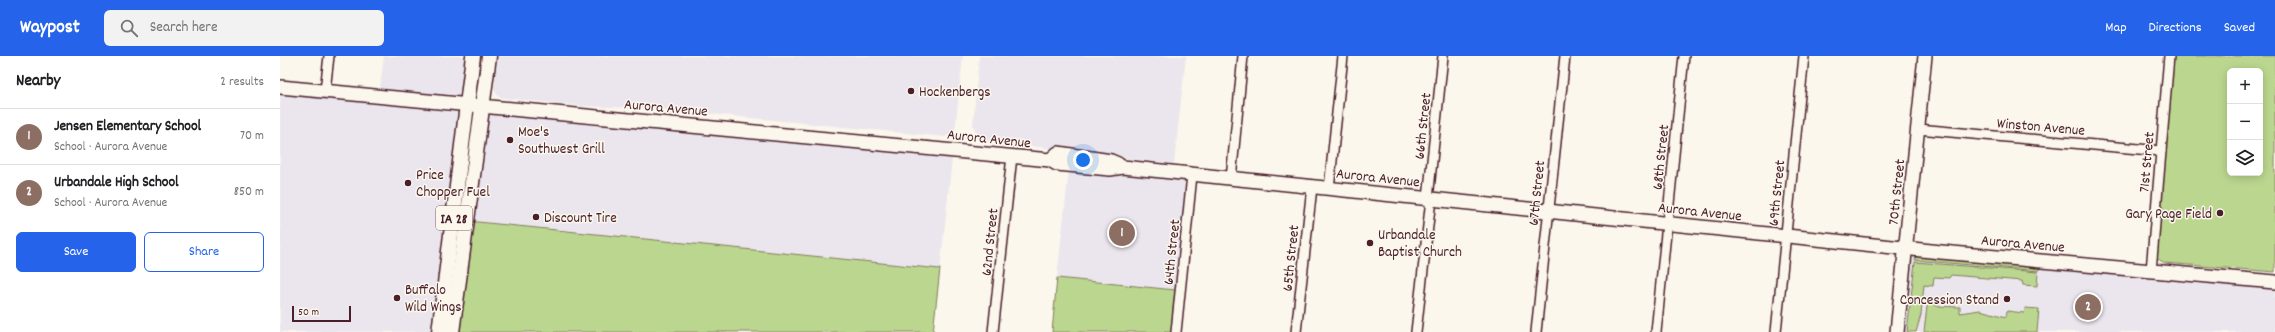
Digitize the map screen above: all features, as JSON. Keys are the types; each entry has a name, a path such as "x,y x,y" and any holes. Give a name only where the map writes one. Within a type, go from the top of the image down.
{"main road":[{"name":"IA 28","path":"439,332 473,56"},
{"name":"IA 28","path":"452,332 489,56"}],"street":[{"path":"325,91 329,56"},
{"path":"1231,178 1243,56"},
{"path":"1329,188 1343,56"},
{"name":"66th Street","path":"1416,332 1443,56"},
{"name":"67th Street","path":"1536,332 1565,56"},
{"name":"68th Street","path":"1656,332 1684,56"},
{"name":"69th Street","path":"1776,332 1804,56"},
{"name":"70th Street","path":"1898,332 1926,56"},
{"name":"71st Street","path":"2151,271 2169,56"},
{"name":"Aurora Avenue","path":"280,87 483,105 1050,160 1058,153 1111,161 1123,167 1192,175 1906,248 2275,282"},
{"name":"Winston Avenue","path":"1918,129 2161,151"},
{"name":"62nd Street","path":"993,332 1012,156"},
{"name":"64th Street","path":"1176,332 1192,175"},
{"name":"65th Street","path":"1296,332 1312,187"}],"shaded area":[{"path":"384,56 473,56 439,332 280,332 280,87 379,96"},
{"path":"497,56 963,56 955,131 945,137 661,109 579,106 503,98 498,96 494,90"},
{"path":"979,56 1186,56 1174,164 984,140 977,134 973,125"},
{"path":"483,105 953,150 940,270 468,221"},
{"path":"1069,169 1180,180 1185,183 1186,187 1175,290 1057,278"},
{"path":"1906,249 2275,282 2275,332 1897,332"}],"green space":[{"path":"2173,56 2275,56 2275,272 2165,263 2156,258"},
{"path":"468,221 940,269 933,332 452,332"},
{"path":"1916,257 2039,267 2039,271 1915,260"},
{"path":"1915,262 2038,272 2037,286 2023,285 2022,281 1951,275 1949,278 1934,277 1933,286 1924,285 1921,315 1916,332 1907,332"},
{"path":"1057,278 1175,290 1171,332 1052,332"},
{"path":"1928,298 1935,299 1936,306 1960,307 1960,313 1980,310 2006,317 2007,311 2024,313 2025,308 2039,309 2037,332 1924,332"}],"place":[{"name":"Hockenbergs","path":"911,91"},
{"name":"Moe's Southwest Grill","path":"510,140"},
{"name":"Price Chopper Fuel","path":"408,183"},
{"name":"Gary Page Field","path":"2220,213"},
{"name":"Discount Tire","path":"536,217"},
{"name":"Jensen Elementary School","path":"1122,233"},
{"name":"Urbandale Baptist Church","path":"1370,243"},
{"name":"Buffalo Wild Wings","path":"397,298"},
{"name":"Concession Stand","path":"2007,299"},
{"name":"Urbandale High School","path":"2088,307"}]}
